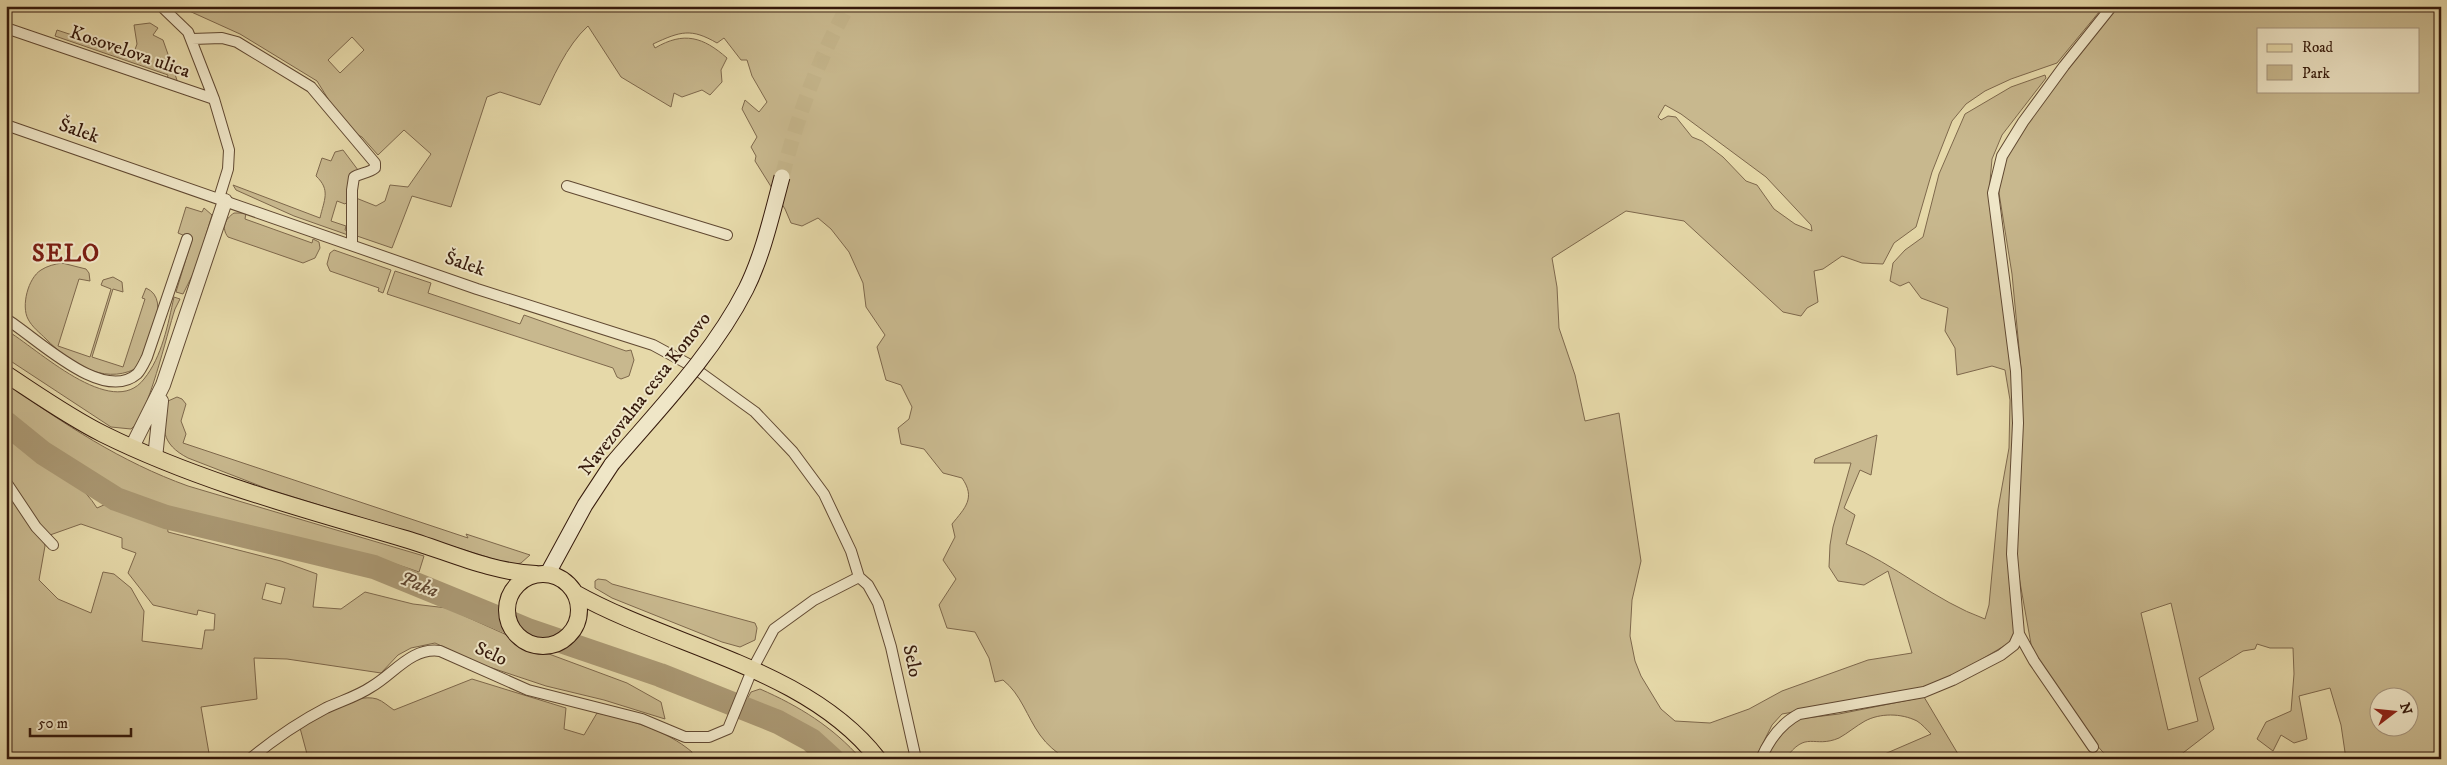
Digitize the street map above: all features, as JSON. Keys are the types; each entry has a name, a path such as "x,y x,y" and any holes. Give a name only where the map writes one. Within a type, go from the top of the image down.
{"main road":[{"name":"Navezovalna cesta Konovo","path":"542,574 612,464 684,380 722,328 746,289 761,250 782,177"},
{"path":"6,374 101,434 155,458 241,490 430,546 498,570 542,574 568,584 575,593 579,605 576,623"},
{"path":"498,570 516,584"},
{"path":"542,574 526,577 516,584 506,605 511,628 519,638 530,644 542,646 554,644 565,638 576,623 592,610 614,612"},
{"path":"575,593 614,612 752,670 808,698 847,724 878,759"}],"street":[{"name":"Kosovelova ulica","path":"161,6 175,18 192,39 214,99 229,150 228,170 222,200"},
{"path":"2093,747 2034,661 2019,634 2012,554 2018,423 2016,371 1993,192 2002,156 2023,122 2064,66 2112,6"},
{"name":"Kosovelova ulica","path":"6,28 214,99"},
{"name":"Kosovelova ulica","path":"192,39 222,38 237,42 311,87 375,163 375,168 371,172 361,172 354,177 352,190 352,244"},
{"name":"Šalek","path":"6,125 477,289 653,345 690,365"},
{"path":"567,186 727,234"},
{"path":"132,447 163,385 222,200"},
{"path":"6,319 86,374 114,382 129,379 138,373 147,358 186,239"},
{"name":"Selo","path":"690,365 755,412 793,452 824,494 851,552 859,577 868,585 878,602 891,647 916,759"},
{"path":"155,458 163,385"},
{"path":"6,482 36,528 52,545"},
{"path":"752,670 774,629 814,600 859,577"},
{"path":"1761,759 1769,741 1788,720 1799,714 1924,692 1953,680 2001,655 2014,645 2019,634"},
{"name":"Selo","path":"250,759 273,740 316,714 372,687 404,661 431,650 440,651 528,690 642,720 685,736 709,737 728,729 752,670"}],"green space":[{"path":"189,6 2104,6 2057,63 2011,79 1985,91 1966,104 1952,121 1932,172 1916,227 1894,243 1883,264 1862,263 1842,256 1823,269 1814,271 1818,302 1807,308 1801,316 1783,312 1684,221 1626,211 1552,258 1557,287 1559,328 1575,375 1585,421 1619,413 1641,561 1632,600 1630,636 1635,661 1641,676 1661,709 1675,721 1710,723 1749,709 1782,691 1868,660 1912,653 1888,571 1864,585 1838,581 1829,567 1833,527 1851,463 1814,463 1815,459 1877,435 1871,475 1860,470 1844,508 1855,515 1846,544 1864,552 1932,593 1985,619 1989,605 1998,509 2009,448 2010,400 2005,370 1992,366 1957,375 1955,348 1945,331 1948,308 1921,298 1909,282 1900,286 1890,281 1893,263 1905,250 1923,237 1939,174 1965,114 2011,87 2045,75 2046,78 2002,135 1992,159 1989,193 2014,367 2015,631 2009,643 1945,681 1913,691 1782,714 1772,725 1755,759 1066,759 1043,739 1015,692 1003,680 995,682 989,658 975,632 947,628 939,605 956,579 943,560 955,537 952,524 965,508 967,502 968,491 966,485 962,478 943,473 924,449 901,444 898,428 909,419 912,407 901,385 886,380 877,347 885,335 866,307 863,283 849,252 831,229 818,218 802,226 791,223 785,209 755,161 756,156 751,147 757,137 742,109 745,100 759,112 767,102 752,76 747,60 741,60 724,38 717,43 700,35 686,33 671,36 653,44 655,48 675,39 693,39 710,45 727,58 721,70 722,82 710,95 702,90 682,97 674,93 671,107 621,77 588,26 573,43 555,73 540,105 500,92 487,97 451,207 412,196 392,248 357,236 356,198 376,206 385,201 390,185 408,187 431,154 404,130 378,155 362,137 356,134 330,102 317,81 240,34 187,10","holes":["352,37 364,50 340,73 328,60","1665,105 1681,114 1766,177 1811,225 1812,231 1795,224 1774,209 1757,185 1746,181 1723,157 1702,141 1692,137 1676,117 1668,116 1661,120 1658,117"]},
{"path":"2117,6 2441,6 2441,759 2346,759 2341,725 2330,688 2299,696 2307,739 2294,743 2281,735 2273,751 2257,739 2266,722 2291,711 2294,674 2293,648 2270,648 2257,644 2255,649 2243,651 2199,678 2214,729 2179,756 2109,759 2094,742 2037,659 2031,644 2016,560 2021,369 2012,274 1999,193 2001,160 2011,138","holes":["2171,603 2198,721 2168,730 2141,613"]},
{"path":"150,23 158,28 153,35 163,40 178,83 167,79 168,75 55,36 57,30 133,55 137,44 134,25"},
{"path":"343,150 358,170 348,201 345,204 337,201 331,221 346,226 345,230 350,232 348,235 294,216 236,190 233,185 320,218 325,191 321,181 316,176 322,158 331,161 335,152"},
{"path":"186,207 202,212 204,208 212,215 196,268 183,294 176,292 192,239 178,233"},
{"path":"234,213 246,213 245,219 312,243 313,239 319,242 320,248 315,258 303,263 228,237 224,227 228,218"},
{"path":"334,250 391,270 383,293 378,291 379,288 330,271 327,264 330,253"},
{"path":"62,263 86,269 89,273 90,281 79,279 58,346 90,357 111,289 101,285 103,280 113,277 122,282 123,292 113,289 92,357 123,367 145,299 142,298 146,288 154,294 158,303 155,326 135,369 123,373 110,374 98,373 87,369 55,348 30,322 25,307 32,279 43,269"},
{"path":"395,271 431,283 428,293 520,324 524,315 626,351 631,350 634,360 629,376 621,379 617,377 613,368 387,294"},
{"path":"174,297 180,299 175,309 150,392 144,409 131,429 111,427 6,358 6,330 75,377 94,387 113,392 130,390 144,379 160,351"},
{"path":"6,383 71,427 139,466 188,486 424,556 419,572 327,545 192,518 146,504 123,494 77,468 6,416"},
{"path":"177,397 186,404 181,421 186,434 183,443 468,538 466,534 530,555 521,563 513,565 268,489 188,458 172,447 165,434 164,419 168,401"},
{"path":"6,434 41,457 43,465 74,483 97,508 113,501 167,521 168,532 281,561 317,574 313,607 341,609 365,592 413,604 447,608 549,654 627,683 661,702 665,719 604,700 546,686 483,665 435,643 411,648 398,655 381,673 287,659 254,658 257,699 201,707 210,759 6,759 6,486 44,540 45,546 39,580 58,599 91,613 103,572 114,574 131,588 144,611 142,641 202,649 205,630 214,630 215,614 198,610 197,615 153,605 128,573 136,553 122,548 122,538 81,524 50,535 43,530 6,476","holes":["266,583 285,588 281,604 262,599"]},
{"path":"598,579 755,623 757,628 755,640 740,647 722,642 612,598 595,588 595,581"},
{"path":"472,679 566,708 564,729 584,735 597,713 610,716 648,727 671,738 692,752 691,759 306,759 307,754 300,728 337,707 358,699 368,698 377,699 394,710"},
{"path":"760,689 815,718 839,737 861,759 839,759 821,740 809,732 745,703 751,692"},
{"path":"1924,697 1961,759 1873,759 1931,734 1923,725 1911,718 1884,715 1871,718 1839,738 1823,742 1805,742 1793,750 1785,759 1766,759 1779,735 1798,719 1839,714"}],"waterway":[{"name":"Paka","path":"6,423 43,453 116,499 166,517 374,567 528,630 660,675 778,722 811,740 832,759"}],"tunnel":[{"path":"782,177 809,89 848,6"}],"district":[{"name":"SELO","path":"66,254"}]}
